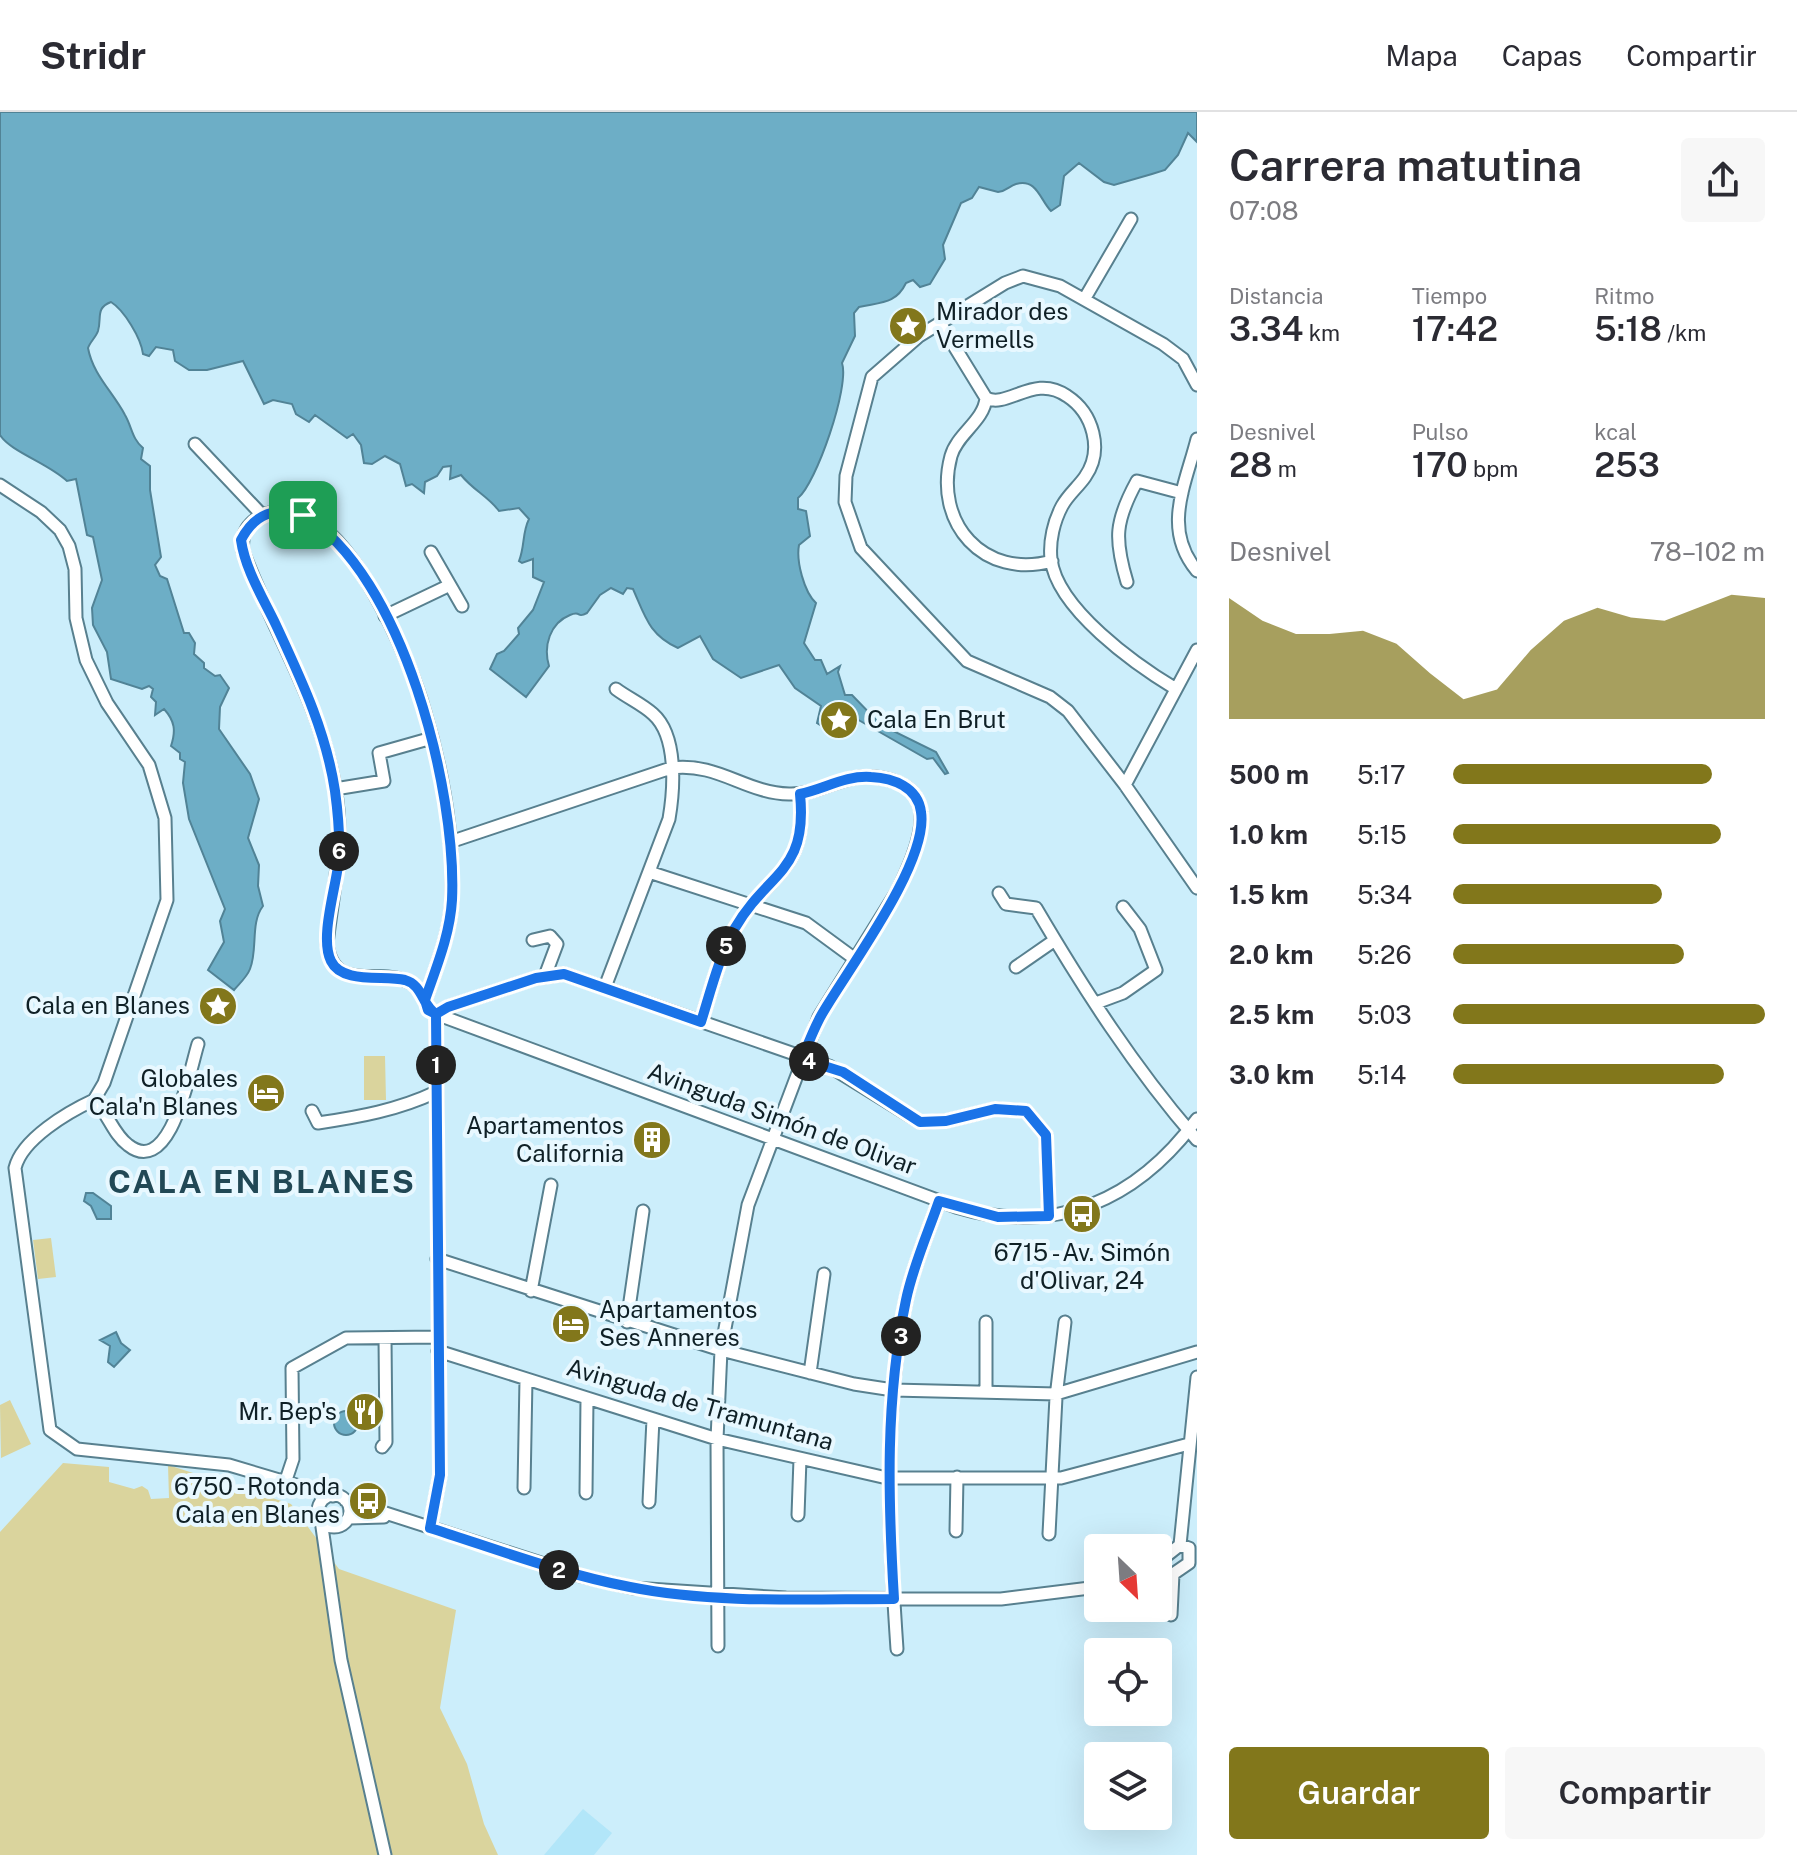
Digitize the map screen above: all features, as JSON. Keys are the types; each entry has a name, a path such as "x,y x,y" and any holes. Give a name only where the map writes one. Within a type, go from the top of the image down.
{"street":[{"path":"1085,298 1131,219"},
{"path":"1197,385 1194,370 1163,344 1085,298 1041,279 1023,276 1005,283 901,349 872,377 846,476 845,502 861,548 967,661 1050,697 1068,711 1192,872 1197,888"},
{"path":"940,323 989,400"},
{"path":"1052,561 1028,567 999,562 974,546 956,522 947,491 951,454 960,437 989,400 1027,389 1050,388 1069,397 1090,423 1094,441 1092,462 1056,518 1052,561 1062,591 1123,652 1176,689"},
{"path":"1197,439 1179,510 1180,545 1197,571"},
{"path":"195,444 262,515"},
{"path":"1127,582 1116,546 1124,505 1137,481 1182,493"},
{"path":"0,485 41,512 60,530 69,546 75,569 76,618 86,660 107,703 149,765 165,818 167,900 104,1083 94,1100 31,1143 17,1158 15,1168 50,1430 77,1449 229,1465 581,1576 633,1588 717,1596 894,1599 1001,1599 1084,1589"},
{"path":"425,1000 435,973 452,902 450,842 432,738 415,684 385,616 351,559 322,526 289,511 262,515 241,540 243,551 309,694 335,789 339,858 327,944 329,959 337,970 349,975 407,981 435,973"},
{"path":"431,552 462,606"},
{"path":"385,616 450,585"},
{"path":"1125,785 1197,650"},
{"path":"605,987 669,819 671,768 659,722 616,689"},
{"path":"335,789 384,781 379,753 432,738"},
{"path":"450,842 671,768 709,768 764,791 800,794 841,781 869,777 903,785 920,805 921,824 908,868 819,1017 748,1205 721,1350 717,1439 718,1646"},
{"path":"701,1022 724,949 737,924 798,846 803,827 800,794"},
{"path":"649,872 806,923 855,959"},
{"path":"999,893 1006,904 1036,908 1143,1072 1193,1135"},
{"path":"1096,1003 1123,993 1156,970 1140,929 1123,907"},
{"path":"533,940 550,936 557,944 545,976"},
{"path":"1016,967 1055,940"},
{"path":"436,1014 448,1007 545,976 564,974 843,1072 920,1122 946,1121 995,1109 1026,1111 1046,1135 1049,1216"},
{"path":"407,981 417,987 428,1010 436,1014"},
{"path":"430,1528 440,1475 436,1014"},
{"name":"Avinguda Simón de Olivar","path":"436,1014 939,1201 998,1217 1049,1216 1089,1206 1132,1185 1193,1135 1197,1119"},
{"path":"94,1100 128,1146 140,1151 159,1147 171,1132 198,1044"},
{"path":"312,1111 318,1123 360,1117 436,1092"},
{"path":"531,1291 551,1185"},
{"path":"897,1649 887,1478 893,1390 906,1300 939,1201"},
{"path":"627,1322 643,1211"},
{"path":"437,1259 721,1350 893,1390 1056,1394 1197,1352"},
{"path":"810,1373 824,1274"},
{"path":"986,1322 986,1392"},
{"path":"1049,1534 1056,1394 1065,1322"},
{"path":"289,1484 293,1459 292,1368 346,1338 438,1337"},
{"path":"382,1447 386,1442 385,1338"},
{"name":"Avinguda de Tramuntana","path":"438,1351 717,1439 887,1478 1050,1479 1189,1444"},
{"path":"1180,1545 1197,1377"},
{"path":"524,1488 526,1379"},
{"path":"586,1493 587,1398"},
{"path":"649,1502 653,1419"},
{"path":"798,1515 800,1459"},
{"path":"956,1531 957,1477"},
{"path":"289,1484 332,1527 346,1521 393,1517"},
{"path":"333,1496 325,1498 320,1514 341,1660 385,1855"},
{"path":"328,1556 335,1533 346,1521 350,1510 345,1500"},
{"path":"1172,1549 1180,1545 1189,1548 1194,1558 1173,1574 1172,1594"}],"shaded area":[{"path":"0,112 1197,112 1197,142 1188,133 1178,155 1165,170 1114,185 1104,182 1079,163 1064,176 1060,205 1051,211 1029,184 1016,184 998,192 979,187 972,198 961,203 943,245 945,259 930,284 920,287 913,280 906,283 893,299 859,307 854,313 855,336 842,363 841,392 830,434 814,474 798,498 798,509 806,511 810,536 799,545 800,567 808,592 816,603 804,643 815,660 821,660 827,674 840,666 838,672 845,695 852,695 881,725 936,752 948,773 945,774 933,758 927,759 848,714 822,726 817,723 821,706 795,688 779,665 741,678 713,659 700,636 678,648 668,643 649,624 633,589 627,588 623,594 611,588 600,595 587,613 570,615 557,624 548,643 549,666 526,697 490,669 497,654 504,651 519,634 518,628 533,610 544,582 533,577 533,559 522,563 519,561 529,519 519,508 499,511 461,475 450,479 451,466 443,467 437,476 425,482 424,493 412,484 406,486 400,464 385,456 372,464 364,463 361,445 353,434 347,438 315,415 309,422 296,414 292,404 273,400 264,404 243,361 207,370 189,370 175,361 173,350 156,347 149,356 143,354 135,333 121,311 111,302 106,304 100,314 98,331 88,348 91,358 143,448 141,459 150,466 150,490 161,557 155,565 160,576 167,579 184,633 189,633 195,643 194,654 204,663 204,668 215,676 220,675 229,688 220,707 219,729 250,774 259,799 248,838 259,865 258,886 263,906 257,920 250,969 234,990 208,970 224,942 220,921 225,909 189,819 183,783 185,762 171,746 172,722 164,709 155,715 156,702 151,697 153,689 149,686 142,689 111,679 107,652 93,625 92,608 102,580 93,537 87,535 76,479 67,481 12,447 0,435"},
{"path":"364,1056 385,1056 386,1100 364,1100"},
{"path":"86,1193 93,1193 111,1206 111,1219 97,1219 91,1206 84,1201"},
{"path":"51,1238 56,1277 38,1279 33,1240"},
{"path":"116,1332 121,1343 130,1350 114,1367 108,1362 110,1346 100,1340"},
{"path":"10,1400 31,1444 1,1458 0,1405"},
{"path":"346,1411 354,1415 358,1423 354,1431 346,1435 338,1431 334,1423 338,1415"},
{"path":"63,1463 109,1467 109,1482 134,1489 142,1486 148,1490 151,1499 169,1498 168,1465 291,1504 339,1569 456,1610 440,1708 467,1764 484,1824 498,1855 0,1855 0,1532"},
{"path":"583,1809 612,1833 594,1855 544,1855"}],"place":[{"name":"Mirador des Vermells","path":"908,326"},
{"name":"Cala En Brut","path":"839,720"},
{"name":"Cala en Blanes","path":"218,1006"},
{"name":"Globales Cala'n Blanes","path":"266,1093"},
{"name":"Apartamentos California","path":"652,1140"},
{"name":"6715 - Av. Simón d'Olivar, 24","path":"1082,1214"},
{"name":"Apartamentos Ses Anneres","path":"571,1324"},
{"name":"Mr. Bep's","path":"365,1412"},
{"name":"6750 - Rotonda Cala en Blanes","path":"368,1501"}],"district":[{"name":"CALA EN BLANES","path":"262,1182"}],"route":[{"path":"303,515 289,511 262,515 252,522 241,540 249,566 309,694 331,765 338,810 339,858 327,944 329,959 337,970 349,975 407,981 417,987 428,1010 436,1014 448,1007 536,978 564,974 701,1022 724,949 737,924 770,887 798,846 803,827 800,794 857,777 869,777 898,782 908,788 920,805 921,824 898,890 819,1017 802,1059 843,1072 920,1122 946,1121 1010,1107 1026,1111 1046,1135 1049,1216 998,1217 939,1201 906,1300 893,1390 887,1478 894,1599 717,1596 633,1588 581,1576 430,1528 440,1475 436,1014 428,1010 425,1000 446,936 452,902 450,842 442,787 425,711 385,616 351,559 335,539 322,526 303,515"}]}
